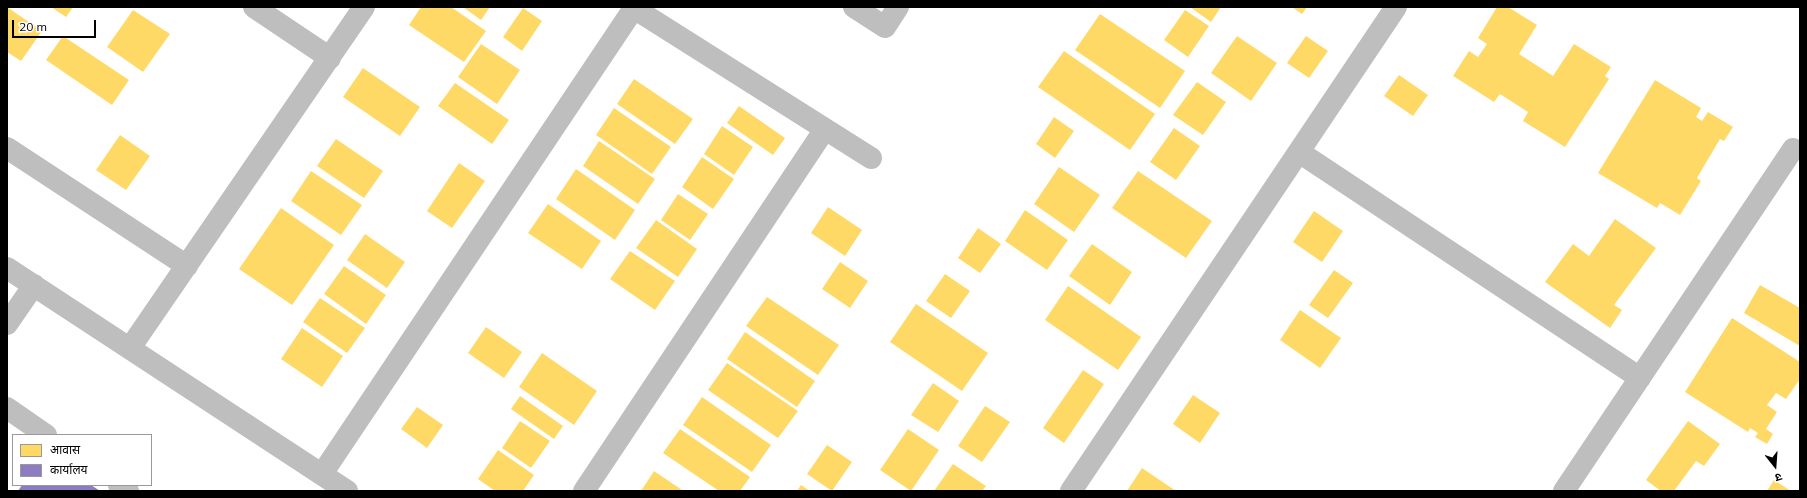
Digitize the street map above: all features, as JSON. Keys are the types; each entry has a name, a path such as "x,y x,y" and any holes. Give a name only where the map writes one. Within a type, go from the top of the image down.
{"street":[{"path":"254,7 330,58"},
{"path":"130,348 364,7"},
{"path":"854,7 885,27 898,7"},
{"path":"1071,491 1396,7"},
{"path":"322,474 633,8 871,158"},
{"path":"584,491 825,129"},
{"path":"7,148 187,266"},
{"path":"1564,491 1793,149"},
{"path":"1299,152 1640,378"},
{"path":"7,268 347,491"},
{"path":"7,324 34,285"},
{"path":"7,408 45,434"}],"building: आवास":[{"path":"7,7 42,31 21,61 7,52"},
{"path":"51,7 73,7 66,17"},
{"path":"421,7 451,7 486,31 464,62 409,25"},
{"path":"463,7 490,7 481,20"},
{"path":"1190,7 1221,7 1211,22"},
{"path":"1292,7 1307,7 1302,14"},
{"path":"1497,7 1508,7 1537,25 1519,54 1553,76 1574,44 1611,67 1605,76 1609,79 1565,147 1523,121 1528,112 1500,94 1494,102 1453,76 1469,51 1478,57 1487,44 1478,38"},
{"path":"523,8 542,21 522,51 503,37"},
{"path":"133,10 170,34 143,72 107,47"},
{"path":"1185,10 1209,26 1188,57 1164,40"},
{"path":"1100,14 1185,71 1160,108 1075,50"},
{"path":"63,36 129,80 112,105 46,60"},
{"path":"1237,36 1277,63 1251,101 1211,73"},
{"path":"1306,36 1328,51 1309,78 1287,63"},
{"path":"481,44 520,70 497,104 458,77"},
{"path":"1064,51 1155,114 1130,150 1038,87"},
{"path":"363,68 420,107 400,136 343,97"},
{"path":"1399,75 1428,95 1413,116 1384,96"},
{"path":"634,79 693,119 675,144 617,104"},
{"path":"1655,80 1701,108 1696,117 1702,121 1708,112 1733,127 1724,141 1720,139 1697,178 1701,181 1680,215 1660,203 1657,208 1598,173"},
{"path":"1197,82 1226,102 1203,135 1173,115"},
{"path":"455,83 509,120 492,144 438,106"},
{"path":"739,106 785,138 773,155 727,123"},
{"path":"614,108 671,147 652,174 596,135"},
{"path":"1054,117 1074,131 1055,158 1036,144"},
{"path":"722,126 753,147 734,175 704,154"},
{"path":"1174,128 1200,146 1176,180 1150,162"},
{"path":"120,135 150,156 126,190 96,170"},
{"path":"336,139 383,171 364,198 317,166"},
{"path":"599,141 655,179 638,204 583,166"},
{"path":"702,157 734,179 713,209 682,187"},
{"path":"459,163 485,181 452,228 427,211"},
{"path":"1059,167 1100,195 1074,232 1034,204"},
{"path":"576,169 635,210 615,240 556,199"},
{"path":"311,171 362,205 341,235 291,201"},
{"path":"1138,171 1212,221 1186,258 1112,208"},
{"path":"678,194 708,214 690,240 661,220"},
{"path":"548,204 601,241 582,269 528,233"},
{"path":"828,207 862,230 845,256 811,233"},
{"path":"281,208 334,245 292,305 239,269"},
{"path":"1025,210 1068,240 1047,270 1005,241"},
{"path":"1314,211 1343,231 1322,262 1293,242"},
{"path":"1615,219 1656,248 1614,305 1622,310 1610,328 1545,282 1573,244 1589,256"},
{"path":"656,220 697,249 678,277 636,248"},
{"path":"978,228 1001,244 980,273 958,258"},
{"path":"365,234 405,262 387,288 347,260"},
{"path":"1092,244 1132,272 1110,305 1069,276"},
{"path":"630,251 675,281 655,310 610,279"},
{"path":"840,262 868,281 850,308 822,289"},
{"path":"344,266 386,295 366,324 324,294"},
{"path":"1334,270 1353,283 1328,318 1309,305"},
{"path":"945,274 970,291 951,318 926,301"},
{"path":"1760,285 1800,308 1800,346 1744,313"},
{"path":"1068,286 1141,337 1118,370 1045,320"},
{"path":"767,297 839,345 818,375 746,326"},
{"path":"320,298 365,328 347,353 303,322"},
{"path":"916,304 988,353 962,391 890,342"},
{"path":"1300,310 1341,338 1320,368 1280,340"},
{"path":"1732,318 1800,362 1800,379 1786,399 1776,393 1767,405 1777,412 1766,429 1773,434 1767,444 1755,437 1758,433 1750,428 1748,432 1685,392"},
{"path":"486,327 522,352 504,378 468,353"},
{"path":"302,328 343,356 322,387 281,359"},
{"path":"745,332 815,381 797,407 727,359"},
{"path":"542,353 597,391 574,425 519,387"},
{"path":"727,363 798,411 778,438 708,390"},
{"path":"1083,370 1104,384 1064,443 1043,428"},
{"path":"933,383 959,401 938,432 911,415"},
{"path":"1193,395 1220,413 1200,443 1173,424"},
{"path":"520,396 563,426 554,439 511,409"},
{"path":"702,397 771,445 752,472 683,425"},
{"path":"985,406 1010,422 982,462 958,446"},
{"path":"417,407 443,425 427,448 401,429"},
{"path":"520,421 550,441 531,468 502,448"},
{"path":"1688,421 1720,444 1704,466 1696,461 1674,491 1661,491 1646,480"},
{"path":"680,429 750,477 740,491 719,491 663,453"},
{"path":"908,429 939,450 911,491 880,470"},
{"path":"827,445 852,462 832,491 807,474"},
{"path":"498,450 534,475 523,491 495,491 478,479"},
{"path":"953,464 986,486 982,491 934,491"},
{"path":"1142,468 1176,491 1127,491"},
{"path":"654,471 682,490 641,491"},
{"path":"1774,480 1791,491 1767,491"},
{"path":"801,485 810,491 797,491"}],"building: कार्यालय":[{"path":"21,486 92,486 100,491 18,491"}]}
